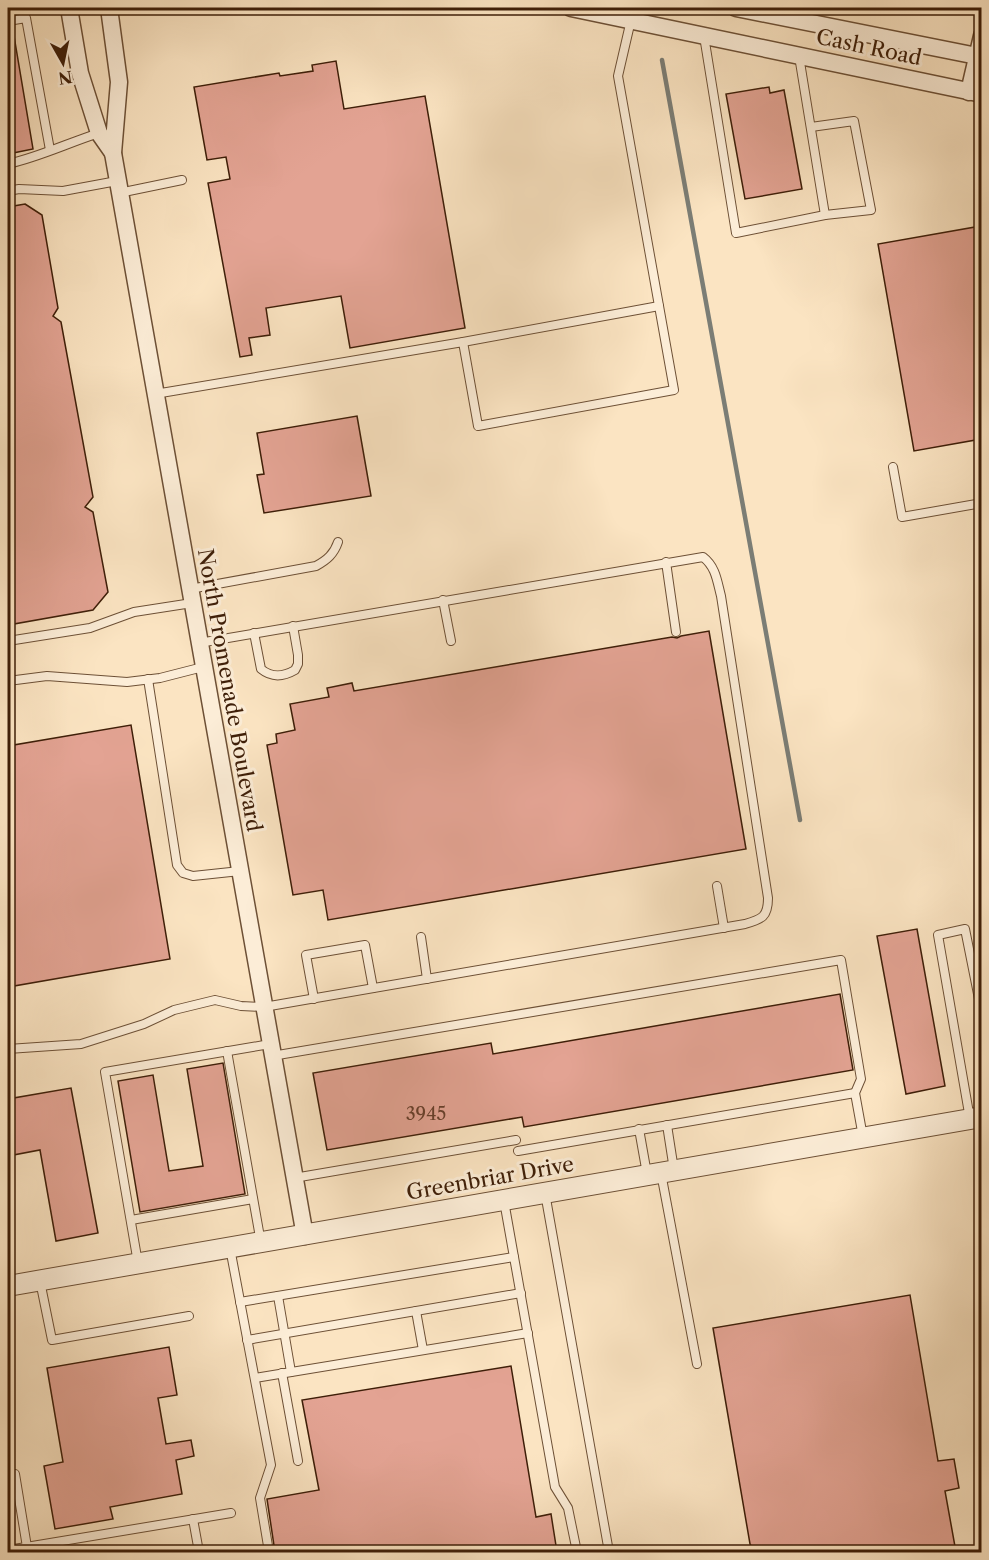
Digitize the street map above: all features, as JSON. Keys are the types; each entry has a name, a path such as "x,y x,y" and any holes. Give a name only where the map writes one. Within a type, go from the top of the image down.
{"street":[{"path":"69,8 80,74 99,133 113,153"},
{"path":"108,8 118,82 113,153"},
{"name":"Cash Road","path":"571,8 633,14 704,35 975,93"},
{"name":"Cash Road","path":"736,8 979,57"},
{"path":"975,93 981,36"},
{"name":"North Promenade Boulevard","path":"113,153 305,1236"},
{"name":"Greenbriar Drive","path":"8,1286 978,1119"}],"lane":[{"path":"463,342 478,426 674,390 618,76 633,14"},
{"path":"8,21 26,18 50,150"},
{"path":"704,35 736,233 825,215 871,210 854,121 811,127"},
{"path":"799,55 825,215"},
{"path":"8,164 30,159 99,133"},
{"path":"8,191 19,189 63,191 182,180"},
{"path":"155,394 659,306"},
{"path":"893,467 902,517 981,503"},
{"path":"8,641 90,628 134,612 191,596 316,566 326,561 336,550 338,542"},
{"path":"8,1049 81,1044 144,1024 174,1010 215,1000 241,1006 264,1007 314,999 724,928 760,920 768,910 721,596 714,570 710,562 703,557 199,643"},
{"path":"666,562 676,632"},
{"path":"443,600 451,641"},
{"path":"254,633 261,669 274,676 281,676 295,670 298,664 293,626"},
{"path":"8,681 47,676 127,682 203,668"},
{"path":"148,679 177,865 183,873 193,876 240,871"},
{"path":"717,886 724,928"},
{"path":"978,1119 938,935 965,929 981,1014"},
{"path":"421,938 427,979"},
{"path":"314,999 306,955 365,945 373,988"},
{"path":"138,1263 105,1072 227,1052 271,1050 841,960 861,1079 855,1093 863,1137"},
{"path":"227,1052 261,1243"},
{"path":"518,1151 855,1093"},
{"path":"661,1172 667,1125"},
{"path":"639,1130 661,1172 697,1365"},
{"path":"294,1178 516,1140"},
{"path":"981,1174 981,1202"},
{"path":"545,1192 609,1552"},
{"path":"131,1220 253,1199"},
{"path":"504,1200 555,1487 568,1508 577,1552"},
{"path":"230,1248 271,1465 260,1498 269,1552"},
{"path":"240,1302 514,1257"},
{"path":"40,1281 52,1340 189,1316"},
{"path":"248,1340 521,1293"},
{"path":"278,1296 285,1334 287,1372 298,1461"},
{"path":"416,1311 423,1350"},
{"path":"255,1378 528,1333"},
{"path":"15,1474 27,1547"},
{"path":"8,1550 231,1513"},
{"path":"193,1519 199,1552"},
{"path":"732,1552 747,1550"}],"building":[{"path":"8,36 14,36 33,149 8,154"},
{"path":"336,61 344,109 425,96 465,328 350,348 341,296 266,308 270,335 249,338 252,355 240,357 208,183 230,179 226,157 207,160 194,87 279,73 280,76 313,71 312,65"},
{"path":"769,87 770,93 784,90 802,189 745,199 726,94"},
{"path":"25,204 42,215 58,308 53,316 61,322 93,497 85,507 93,512 108,592 93,610 8,625 8,207"},
{"path":"981,226 981,439 914,451 878,244"},
{"path":"357,416 371,496 264,513 257,475 264,474 257,433"},
{"path":"709,631 746,849 328,920 323,890 293,895 267,745 277,743 276,734 295,730 290,704 329,697 327,688 352,683 354,691"},
{"path":"131,725 170,959 8,987 8,746"},
{"path":"917,929 945,1086 906,1094 877,936"},
{"path":"840,994 853,1070 524,1127 522,1117 327,1150 313,1073 491,1043 493,1054"},
{"path":"223,1063 245,1194 140,1212 118,1081 153,1075 169,1171 203,1166 187,1069"},
{"path":"71,1088 98,1233 56,1241 40,1150 8,1156 8,1099"},
{"path":"910,1295 938,1461 954,1459 959,1488 945,1491 956,1552 753,1552 713,1328"},
{"path":"169,1347 177,1395 158,1398 166,1444 191,1440 194,1456 176,1460 182,1494 110,1507 113,1519 55,1529 44,1466 63,1462 47,1368"},
{"path":"511,1366 536,1517 551,1514 557,1552 275,1552 267,1499 319,1490 302,1400"}],"waterway":[{"path":"662,60 800,820"}]}
